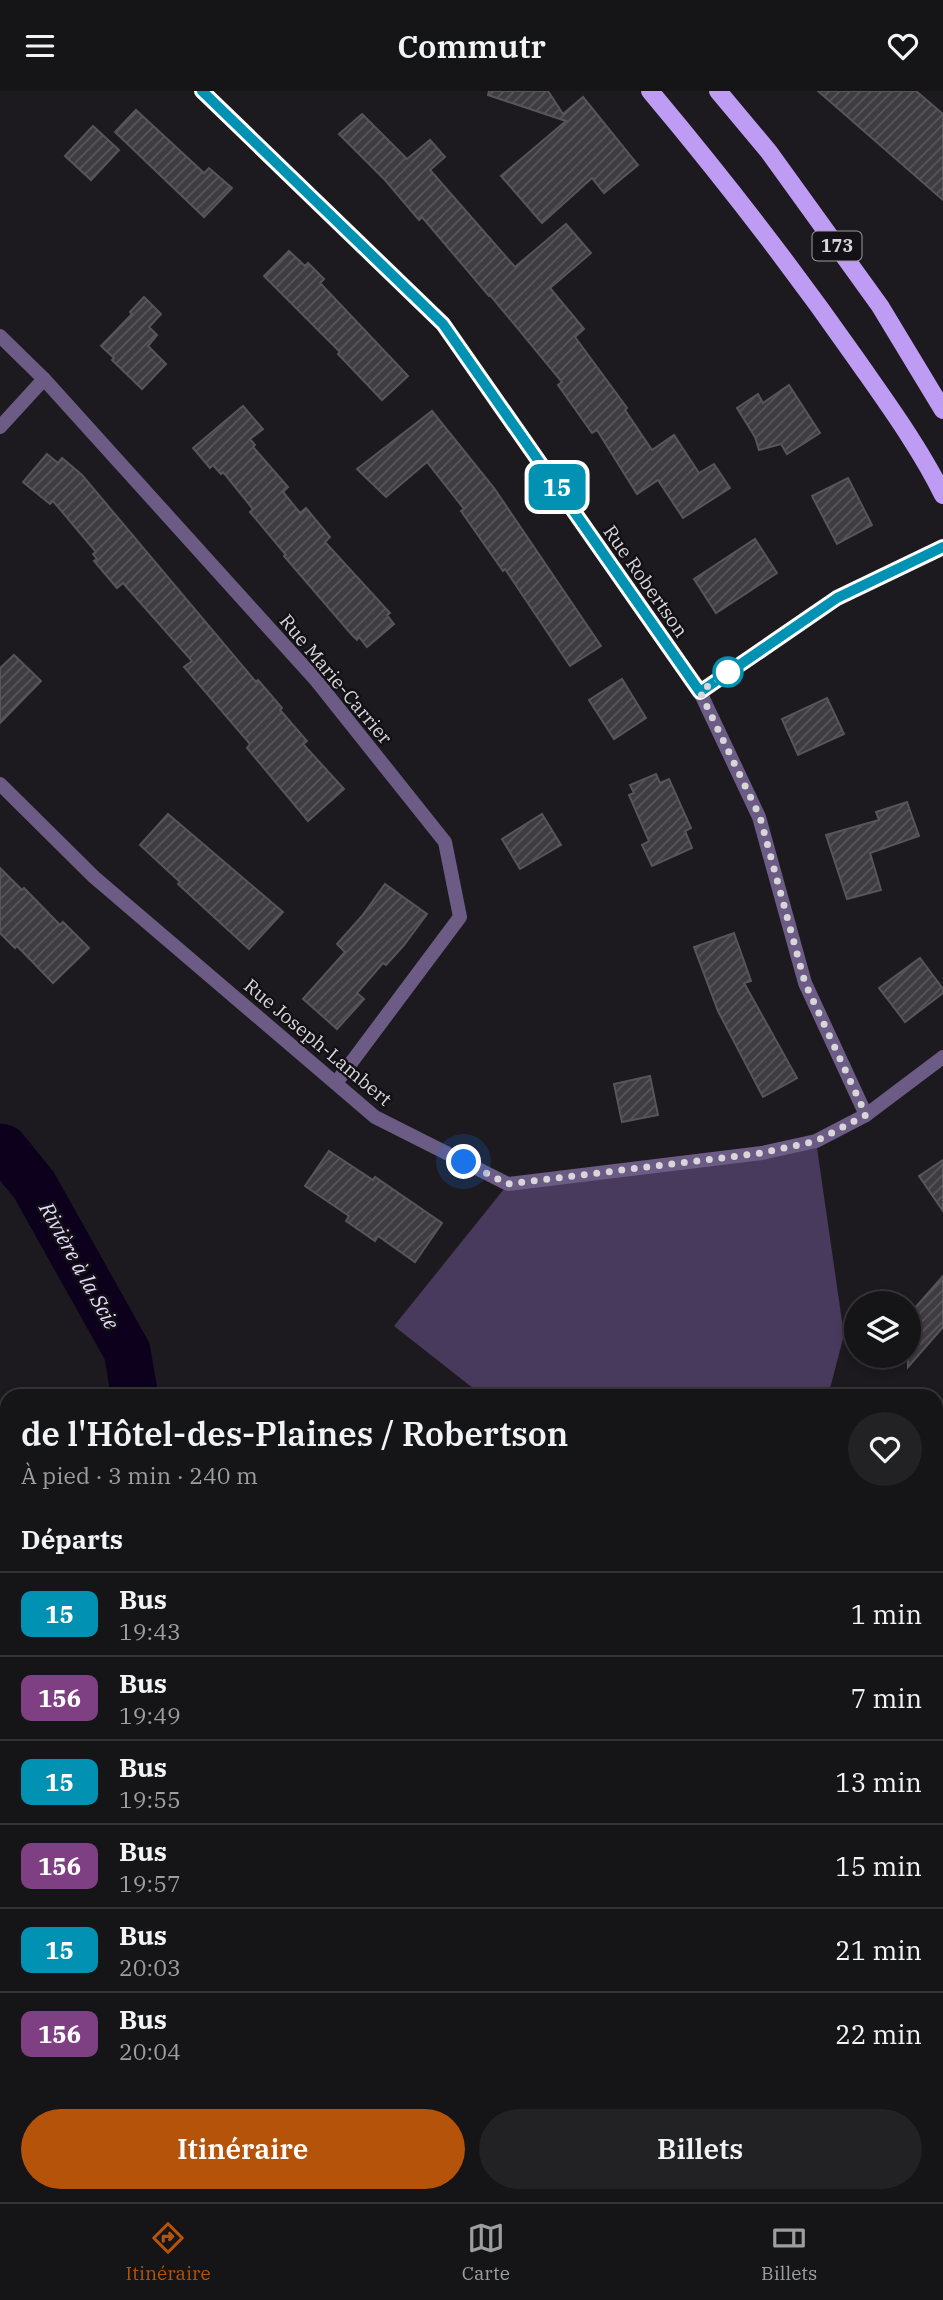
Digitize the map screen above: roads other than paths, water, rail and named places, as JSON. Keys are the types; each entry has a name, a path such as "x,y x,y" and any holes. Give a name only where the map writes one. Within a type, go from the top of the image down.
{"main road":[{"name":"173","path":"650,91 722,176 817,302 879,392 943,495"},
{"name":"173","path":"718,91 769,152 880,306 943,410"}],"street":[{"name":"Rue Robertson","path":"202,91 443,324 700,692 760,817 805,983 866,1115"},
{"name":"Rue Marie-Carrier","path":"0,336 44,379 316,679 445,842 460,918 336,1083"},
{"path":"0,428 44,379"},
{"path":"700,692 837,598 943,547"},
{"name":"Rue Joseph-Lambert","path":"0,784 94,877 375,1117 508,1184 762,1153 816,1141 866,1115 943,1057"}],"waterway":[{"name":"Rivière à la Scie","path":"0,1147 4,1148 34,1185 127,1351 134,1389"}]}
